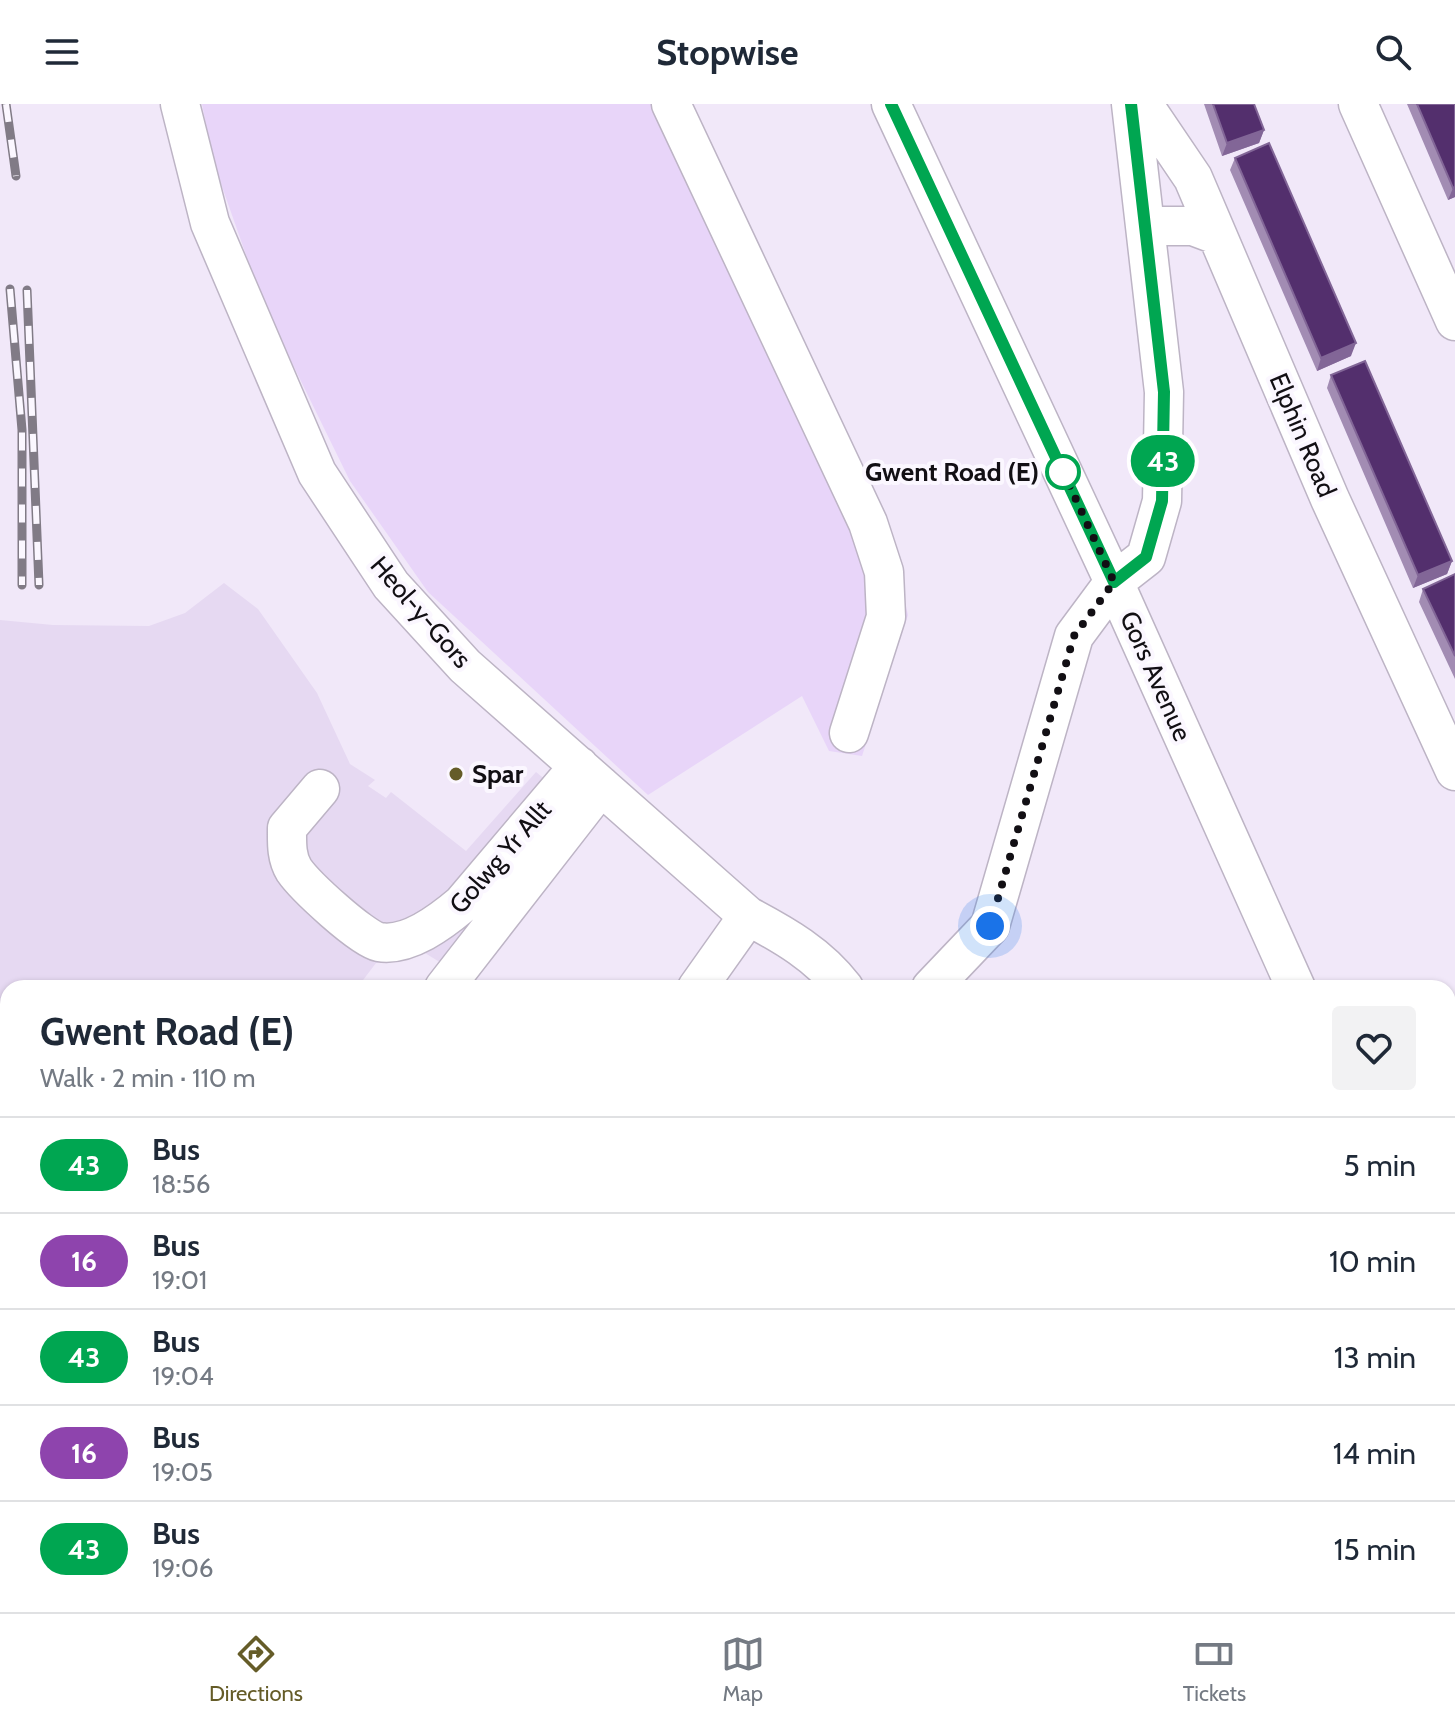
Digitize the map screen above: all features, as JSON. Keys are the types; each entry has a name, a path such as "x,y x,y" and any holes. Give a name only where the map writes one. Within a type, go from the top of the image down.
{"street":[{"name":"Heol-y-Gors","path":"180,104 210,223 317,473 391,585 465,666 748,916 793,940 838,980"},
{"path":"671,104 868,523 884,572 886,617 849,733"},
{"name":"Gors Avenue","path":"891,104 1114,582 1292,980"},
{"path":"939,980 990,926 1074,636 1114,582 1146,557 1162,501 1164,392 1131,104"},
{"name":"Elphin Road","path":"1143,104 1193,178 1330,499 1455,771"},
{"path":"1358,104 1455,321"},
{"path":"1146,226 1193,226 1217,235"},
{"name":"Golwg Yr Allt","path":"320,789 287,828 287,851 294,871 360,932 380,942 406,938 442,922 590,776"},
{"path":"450,980 590,776"},
{"path":"703,980 748,916"}],"shaded area":[{"path":"202,104 689,104 887,529 908,615 862,756 829,751 802,696 648,795 428,592 350,481 264,306 213,161"},
{"path":"224,583 258,609 317,693 350,764 375,780 368,786 386,798 391,792 466,851 536,772 574,803 451,969 425,953 376,963 363,980 0,980 0,620 53,625 149,626 185,613"}],"building":[{"path":"1213,104 1254,104 1264,130 1227,143"},
{"path":"1417,104 1455,104 1453,188"},
{"path":"1269,143 1356,343 1321,358 1235,158"},
{"path":"1365,361 1452,561 1418,575 1331,375"},
{"path":"1455,574 1455,656 1423,589"}],"railway":[{"path":"6,104 16,176"},
{"path":"10,289 22,430 22,585"},
{"path":"27,290 39,585"}],"bus line":[{"name":"43","path":"891,104 1114,582 1146,557 1162,501 1164,392 1131,104"}],"place":[{"name":"Gwent Road (E)","path":"1063,472"},
{"name":"Spar","path":"456,774"}],"route":[{"path":"990,926 1074,636 1114,582 1062,469 1063,472"}]}
